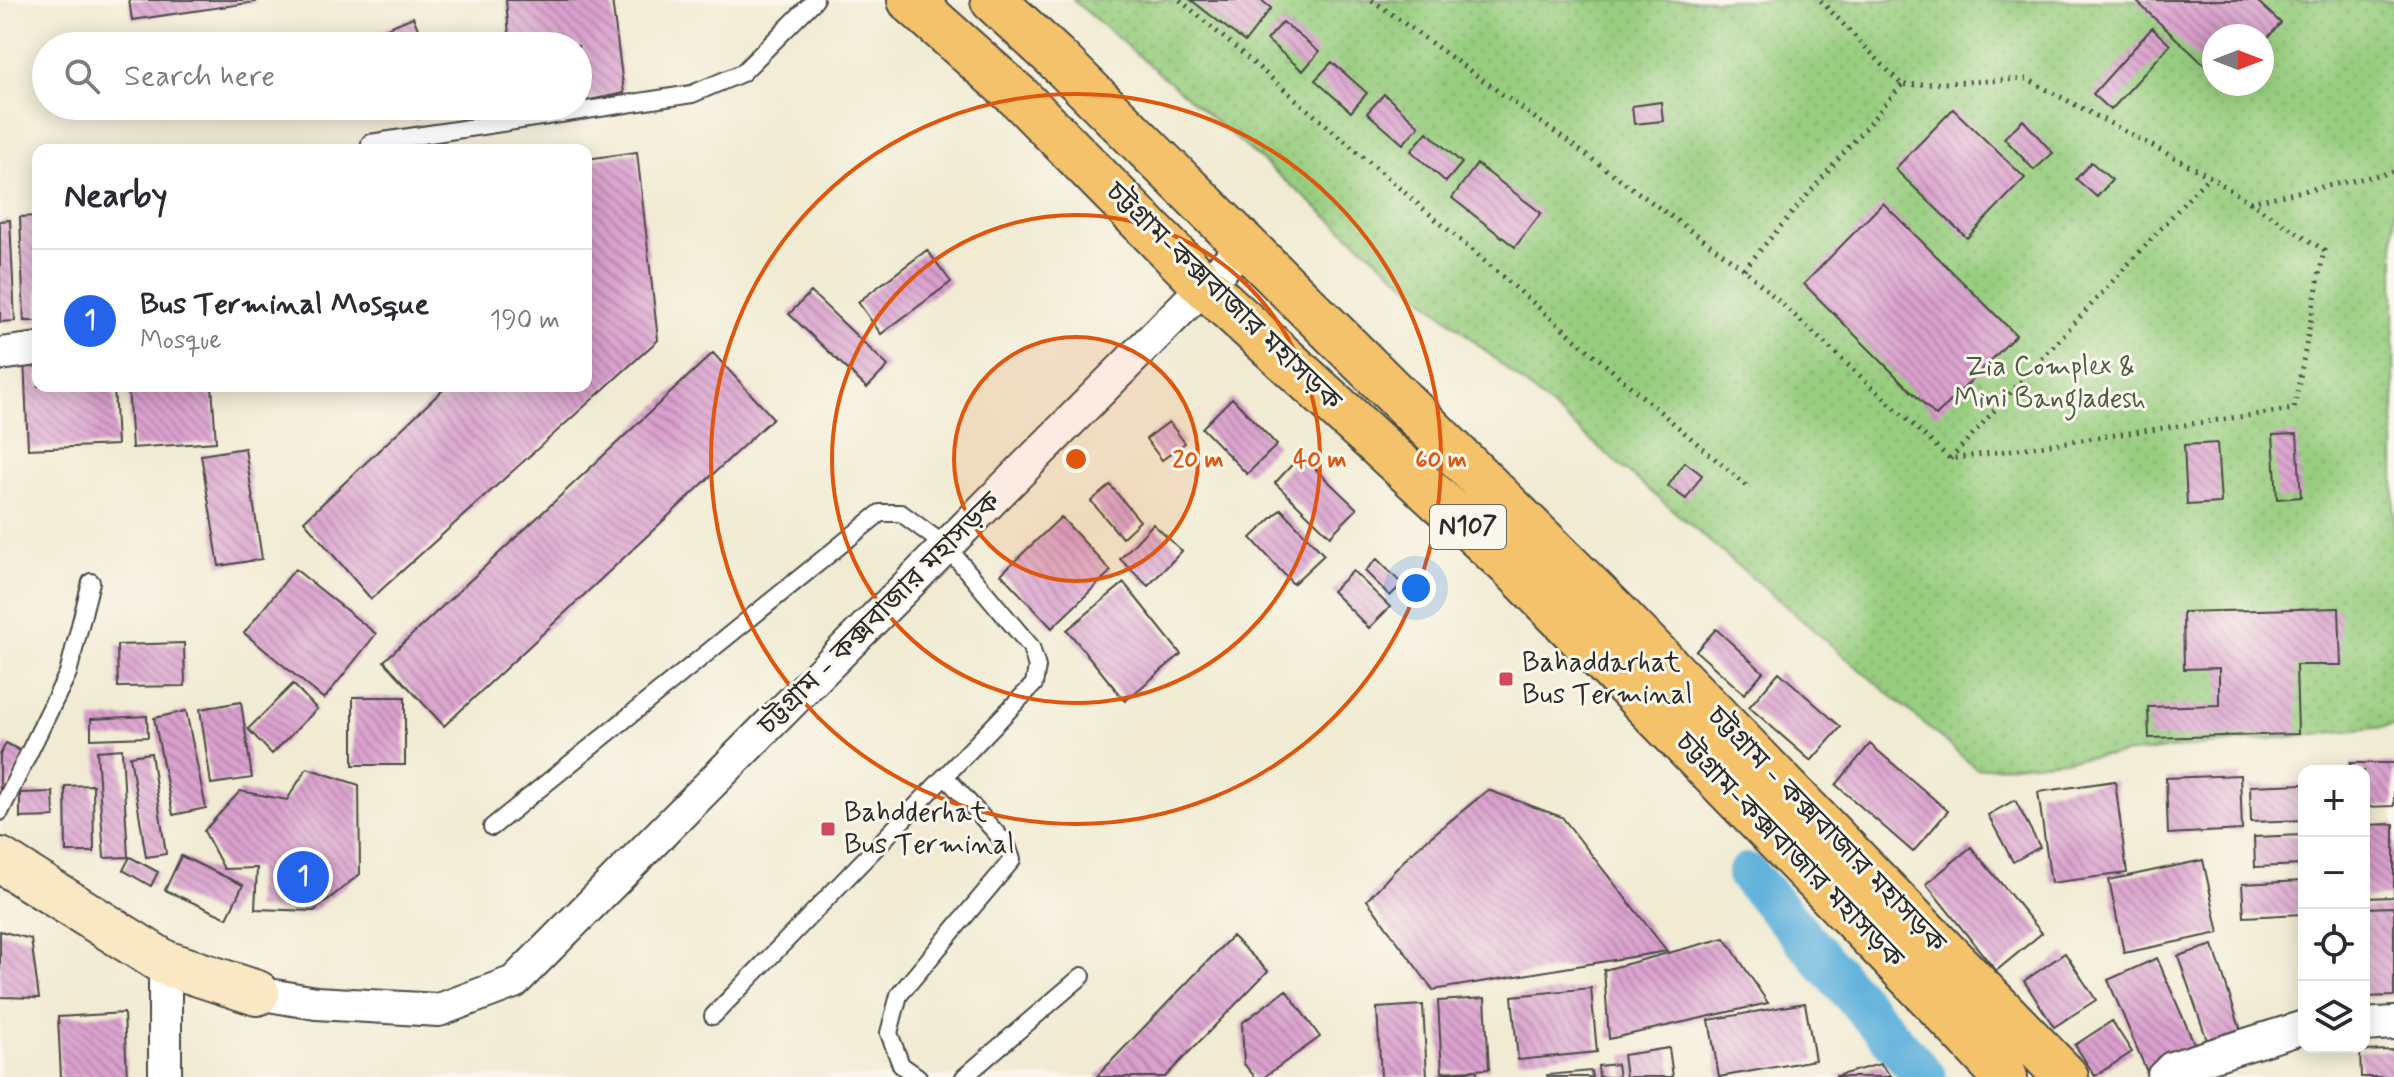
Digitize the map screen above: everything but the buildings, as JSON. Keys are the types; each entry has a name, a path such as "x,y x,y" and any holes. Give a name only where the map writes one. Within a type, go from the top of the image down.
{"highway":[{"name":"চট্টগ্রাম-কক্সবাজার মহাসড়ক","path":"910,0 1020,98 1206,287 1514,569 2005,1077"},
{"name":"চট্টগ্রাম - কক্সবাজার মহাসড়ক","path":"993,0 1056,58 1612,609 2066,1077"}],"main road":[{"path":"0,860 165,963 257,993"}],"street":[{"name":"চট্টগ্রাম - কক্সবাজার মহাসড়ক","path":"257,993 316,1003 439,1010 514,982 1245,245"},
{"path":"0,354 32,350"},
{"path":"165,963 165,1077"},
{"path":"2370,1025 2394,1023"},
{"path":"2163,1077 2172,1068 2298,1029"}],"lane":[{"path":"592,109 692,94 742,73 815,0"},
{"path":"370,143 521,120"},
{"path":"492,827 880,513 901,513 947,547 1031,647 1037,667 1034,684 713,1016"},
{"path":"0,812 68,673 91,582"},
{"path":"918,1077 901,1065 889,1033 899,995 1012,860 1007,845 945,776"},
{"path":"964,1077 1082,976"}],"path":[{"path":"1180,0 1748,487"},
{"path":"1372,0 1744,269 1950,459"},
{"path":"1820,0 1902,85"},
{"path":"1744,269 1902,85 2027,79 2209,176 2324,250 2294,409 1950,459"},
{"path":"2248,202 2394,172"},
{"path":"1950,459 2209,176"}],"green space":[{"name":"Zia Complex & Mini Bangladesh","path":"1073,0 2394,0 2394,726 1977,769"}],"waterway":[{"path":"1748,874 1925,1077"}],"place":[{"name":"Bahaddarhat Bus Terminal","path":"1506,679"},
{"name":"Bahdderhat Bus Terminal","path":"828,829"},
{"name":"Bus Terminal Mosque","path":"303,877"}]}
